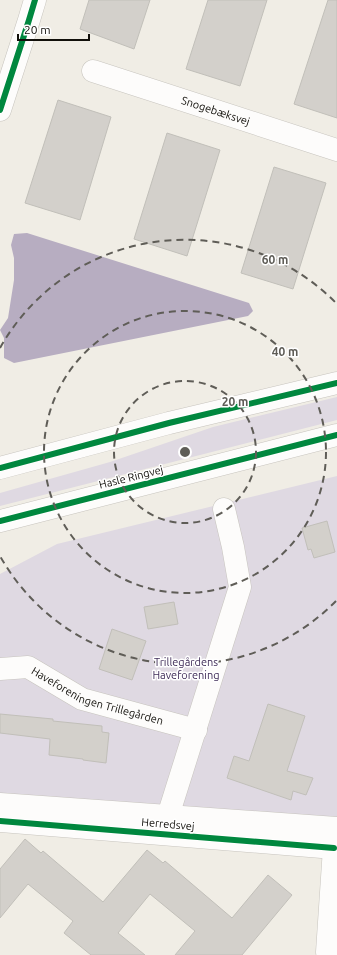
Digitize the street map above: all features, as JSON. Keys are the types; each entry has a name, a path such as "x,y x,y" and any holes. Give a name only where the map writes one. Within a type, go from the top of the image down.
{"street":[{"path":"0,110 34,0"},
{"name":"Snogebæksvej","path":"93,71 337,150"},
{"path":"0,468 169,423 337,383"},
{"name":"Hasle Ringvej","path":"0,521 337,434"},
{"path":"168,816 240,587 224,509"},
{"name":"Haveforeningen Trillegården","path":"0,669 28,667 82,699 196,730"},
{"path":"0,804 168,816 336,842 327,952 337,952"},
{"name":"Herredsvej","path":"0,821 336,842"}],"green space":[{"path":"337,397 337,420 0,506 0,493 110,462 213,427"},
{"name":"Trillegårdens Haveforening","path":"337,476 337,832 0,804 0,574 57,544"}],"shaded area":[{"path":"27,233 249,303 253,311 248,316 14,363 4,358 4,338 0,330 8,318 14,280 14,258 11,245 14,234"}],"building":[{"path":"89,0 150,0 134,49 80,29"},
{"path":"208,0 267,0 240,86 186,69"},
{"path":"328,0 337,0 337,118 294,104"},
{"path":"58,100 111,117 80,220 25,203"},
{"path":"167,133 220,150 187,256 134,239"},
{"path":"274,167 326,183 293,289 241,273"},
{"path":"327,521 335,552 314,558 311,549 308,550 302,528"},
{"path":"174,602 178,624 148,629 144,607"},
{"path":"112,629 146,641 132,680 99,669"},
{"path":"268,704 305,716 287,771 313,778 306,795 293,791 291,800 227,778 234,756 249,761"},
{"path":"0,714 53,719 53,721 102,726 102,732 109,733 106,763 49,755 50,739 0,733"},
{"path":"25,839 41,853 43,851 103,902 147,850 163,863 165,861 232,918 268,875 292,895 242,955 175,955 195,931 150,894 118,933 145,955 91,955 64,933 73,921 28,884 0,918 0,869"}],"cycle path":[{"path":"0,110 35,0"},
{"path":"0,468 169,423 337,383"},
{"path":"0,521 337,435"},
{"path":"0,821 334,848"}]}
